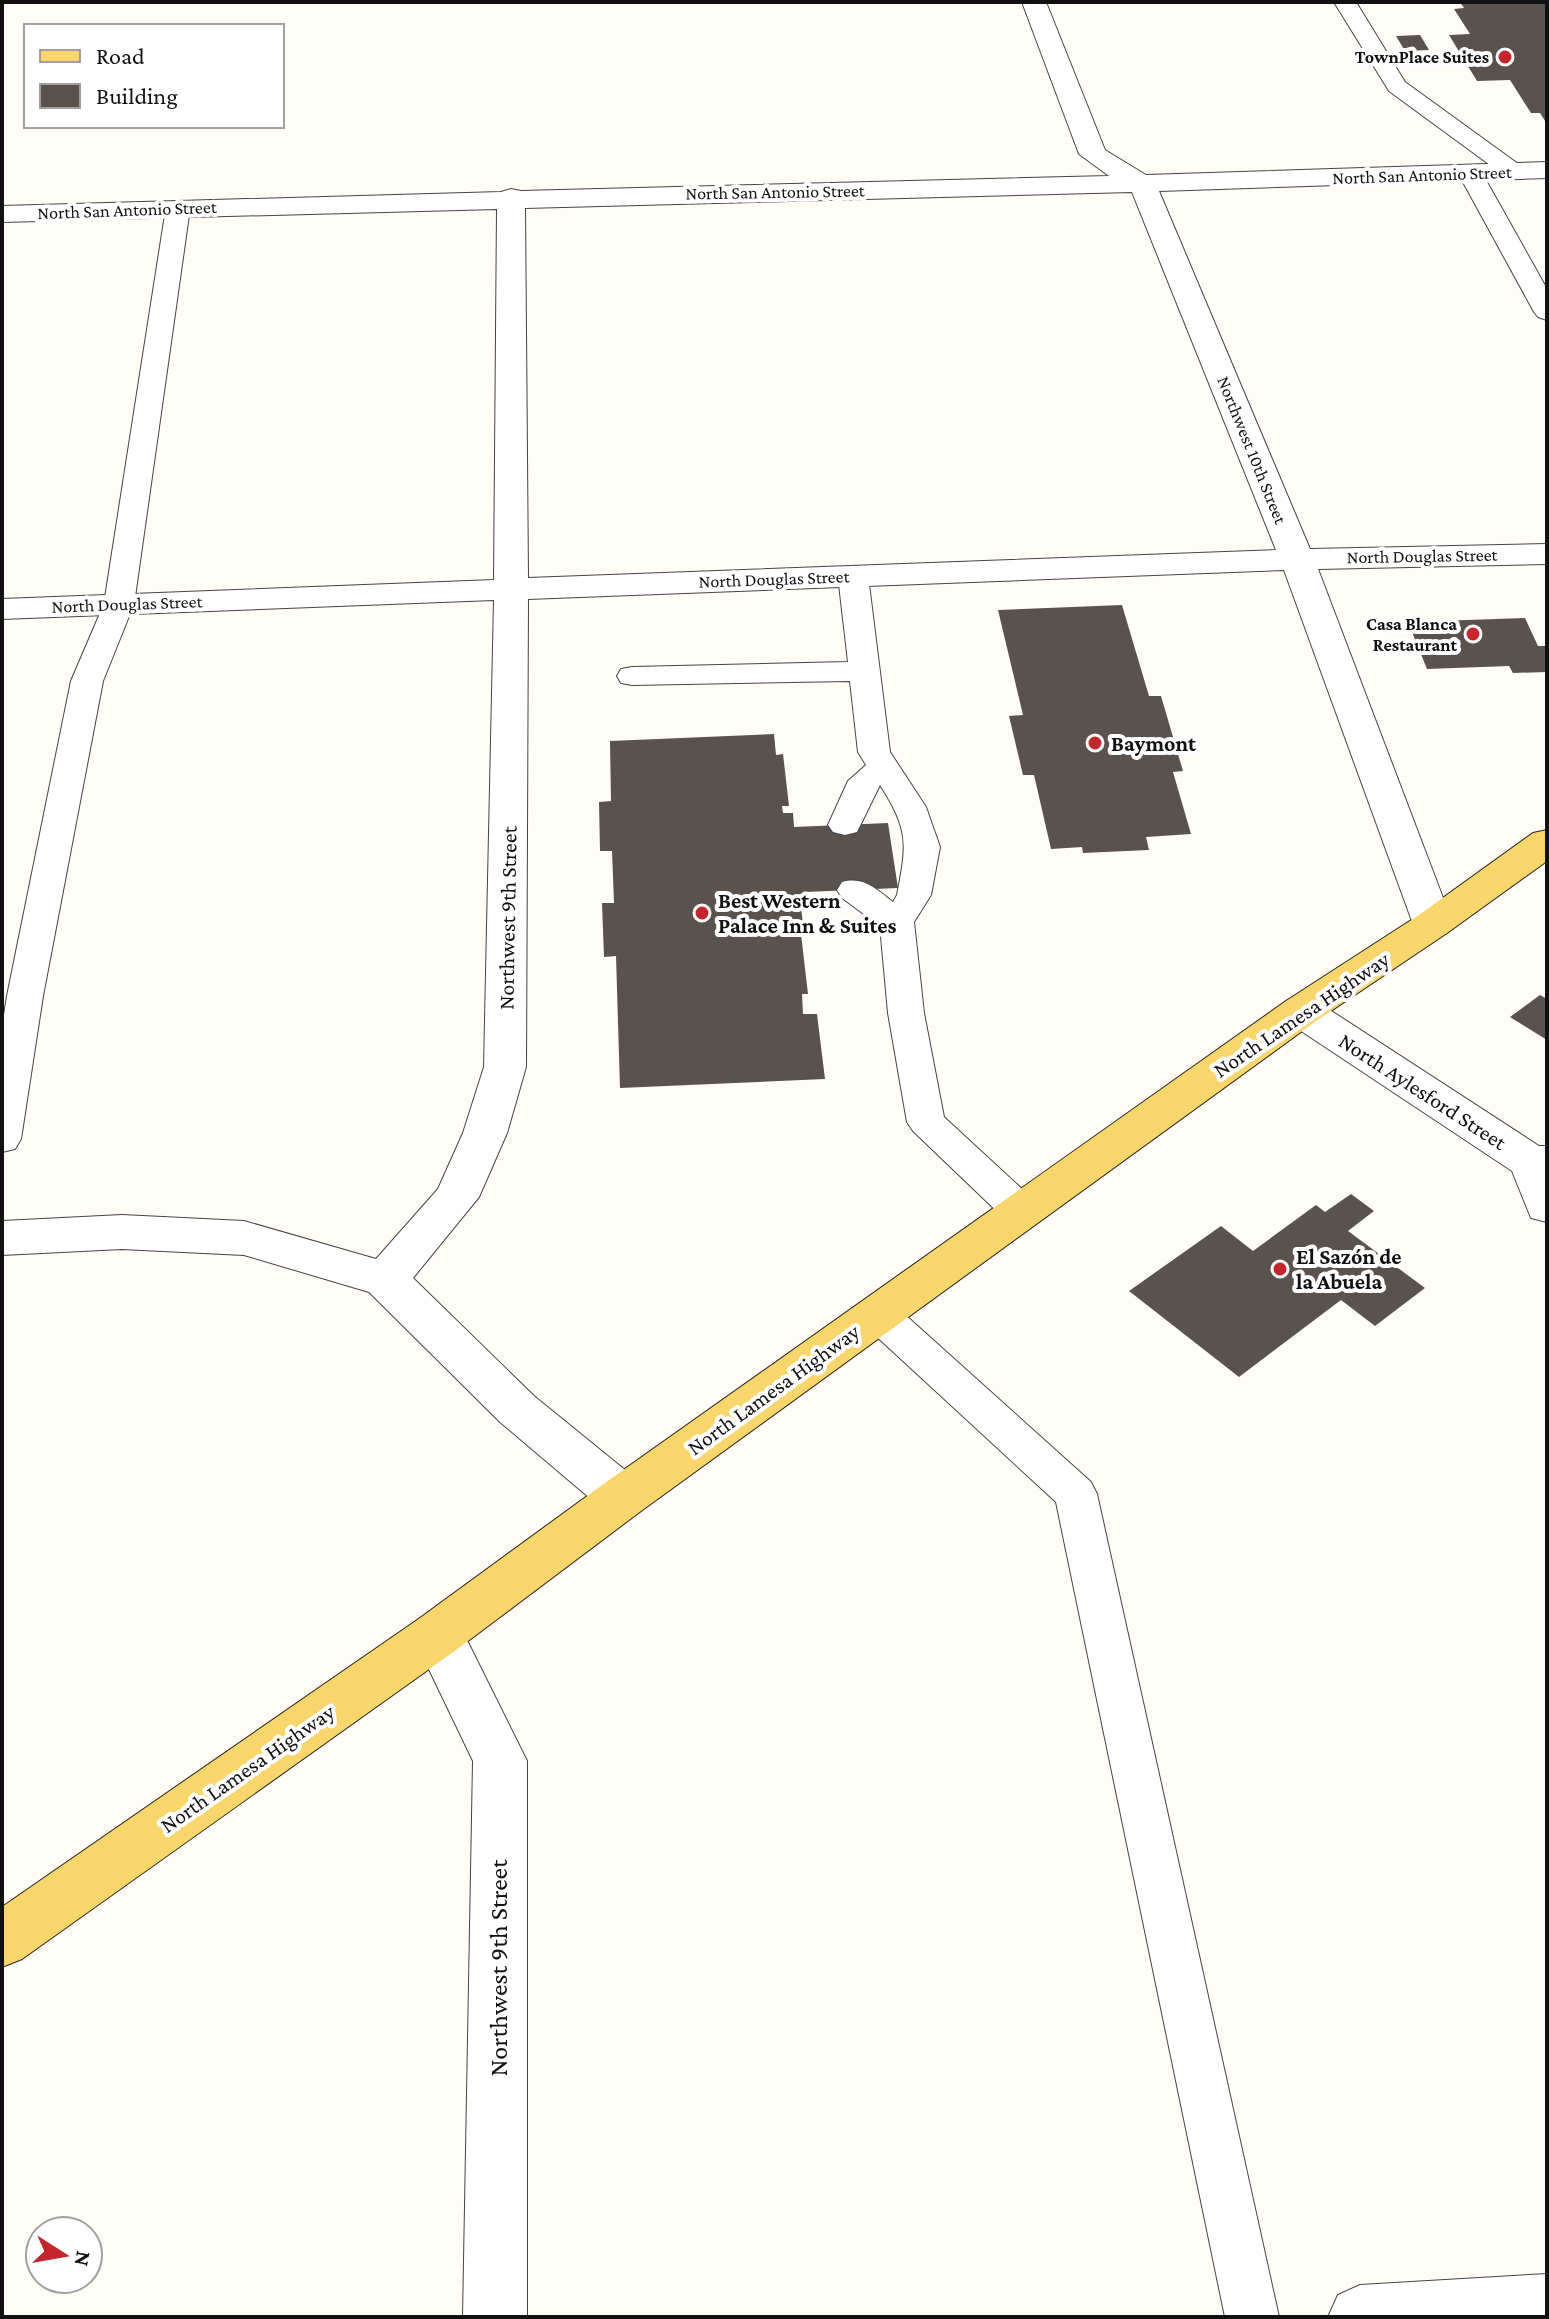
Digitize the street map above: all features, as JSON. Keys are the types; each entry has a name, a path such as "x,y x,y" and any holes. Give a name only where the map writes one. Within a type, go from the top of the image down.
{"main road":[{"name":"North Lamesa Highway","path":"2,1940 438,1634 623,1497 1301,1011 1433,924 1547,842"}],"street":[{"path":"1034,2 1093,154 1143,185"},
{"name":"North San Antonio Street","path":"2,214 511,197 1143,185 1547,170"},
{"name":"Northwest 10th Street","path":"1143,185 1297,559 1433,924"},
{"name":"Northwest 9th Street","path":"385,1279 457,1197 485,1133 505,1067 511,588 511,197"},
{"name":"North Douglas Street","path":"2,609 1297,559 1547,554"},
{"name":"North Aylesford Street","path":"1301,1011 1539,1162"},
{"path":"1539,1162 1547,1206"},
{"path":"2,1238 122,1232 244,1238 385,1279 517,1409 623,1497"},
{"name":"Northwest 9th Street","path":"438,1634 500,1761 495,2317"},
{"path":"1360,2317 1547,2306"}],"lane":[{"path":"1345,2 1397,86 1513,171"},
{"path":"1470,173 1547,312"},
{"path":"2,1139 25,996 87,681 119,604 178,208"},
{"path":"853,576 874,752 910,807 923,847 914,895 897,922 906,1013 926,1122 1021,1211"},
{"path":"632,676 865,671"},
{"path":"845,825 864,781 884,768"},
{"path":"854,890 897,922"},
{"path":"878,1314 1076,1494 1252,2317"}],"building":[{"name":"TownPlace Suites","path":"1460,2 1547,2 1547,124 1540,113 1531,113 1510,80 1477,81 1449,35 1470,34 1454,9 1464,8"},
{"path":"1420,35 1429,50 1405,51 1396,36"},
{"name":"Baymont","path":"1122,605 1149,696 1161,696 1183,771 1173,772 1191,834 1146,837 1149,850 1083,853 1082,847 1051,849 1034,775 1023,775 1009,716 1023,715 998,610"},
{"name":"Casa Blanca Restaurant","path":"1525,618 1538,646 1547,646 1547,672 1513,673 1509,666 1427,669 1408,622"},
{"name":"Best Western Palace Inn & Suites","path":"774,734 776,755 783,754 789,806 782,806 783,813 793,813 794,827 888,823 898,888 806,892 807,901 800,901 803,923 792,924 793,934 801,934 808,994 802,994 803,1014 817,1014 825,1079 620,1088 616,956 604,957 602,903 614,903 612,851 600,851 599,802 611,801 610,741"},
{"path":"1540,995 1547,999 1547,1040 1510,1017"},
{"name":"El Sazón de la Abuela","path":"1351,1194 1374,1211 1348,1231 1425,1288 1375,1326 1341,1300 1239,1377 1129,1291 1221,1226 1253,1251 1316,1205 1325,1212"}],"place":[{"name":"TownPlace Suites","path":"1505,57"},
{"name":"Casa Blanca Restaurant","path":"1473,634"},
{"name":"Baymont","path":"1095,743"},
{"name":"Best Western Palace Inn & Suites","path":"702,913"},
{"name":"El Sazón de la Abuela","path":"1280,1269"}]}
